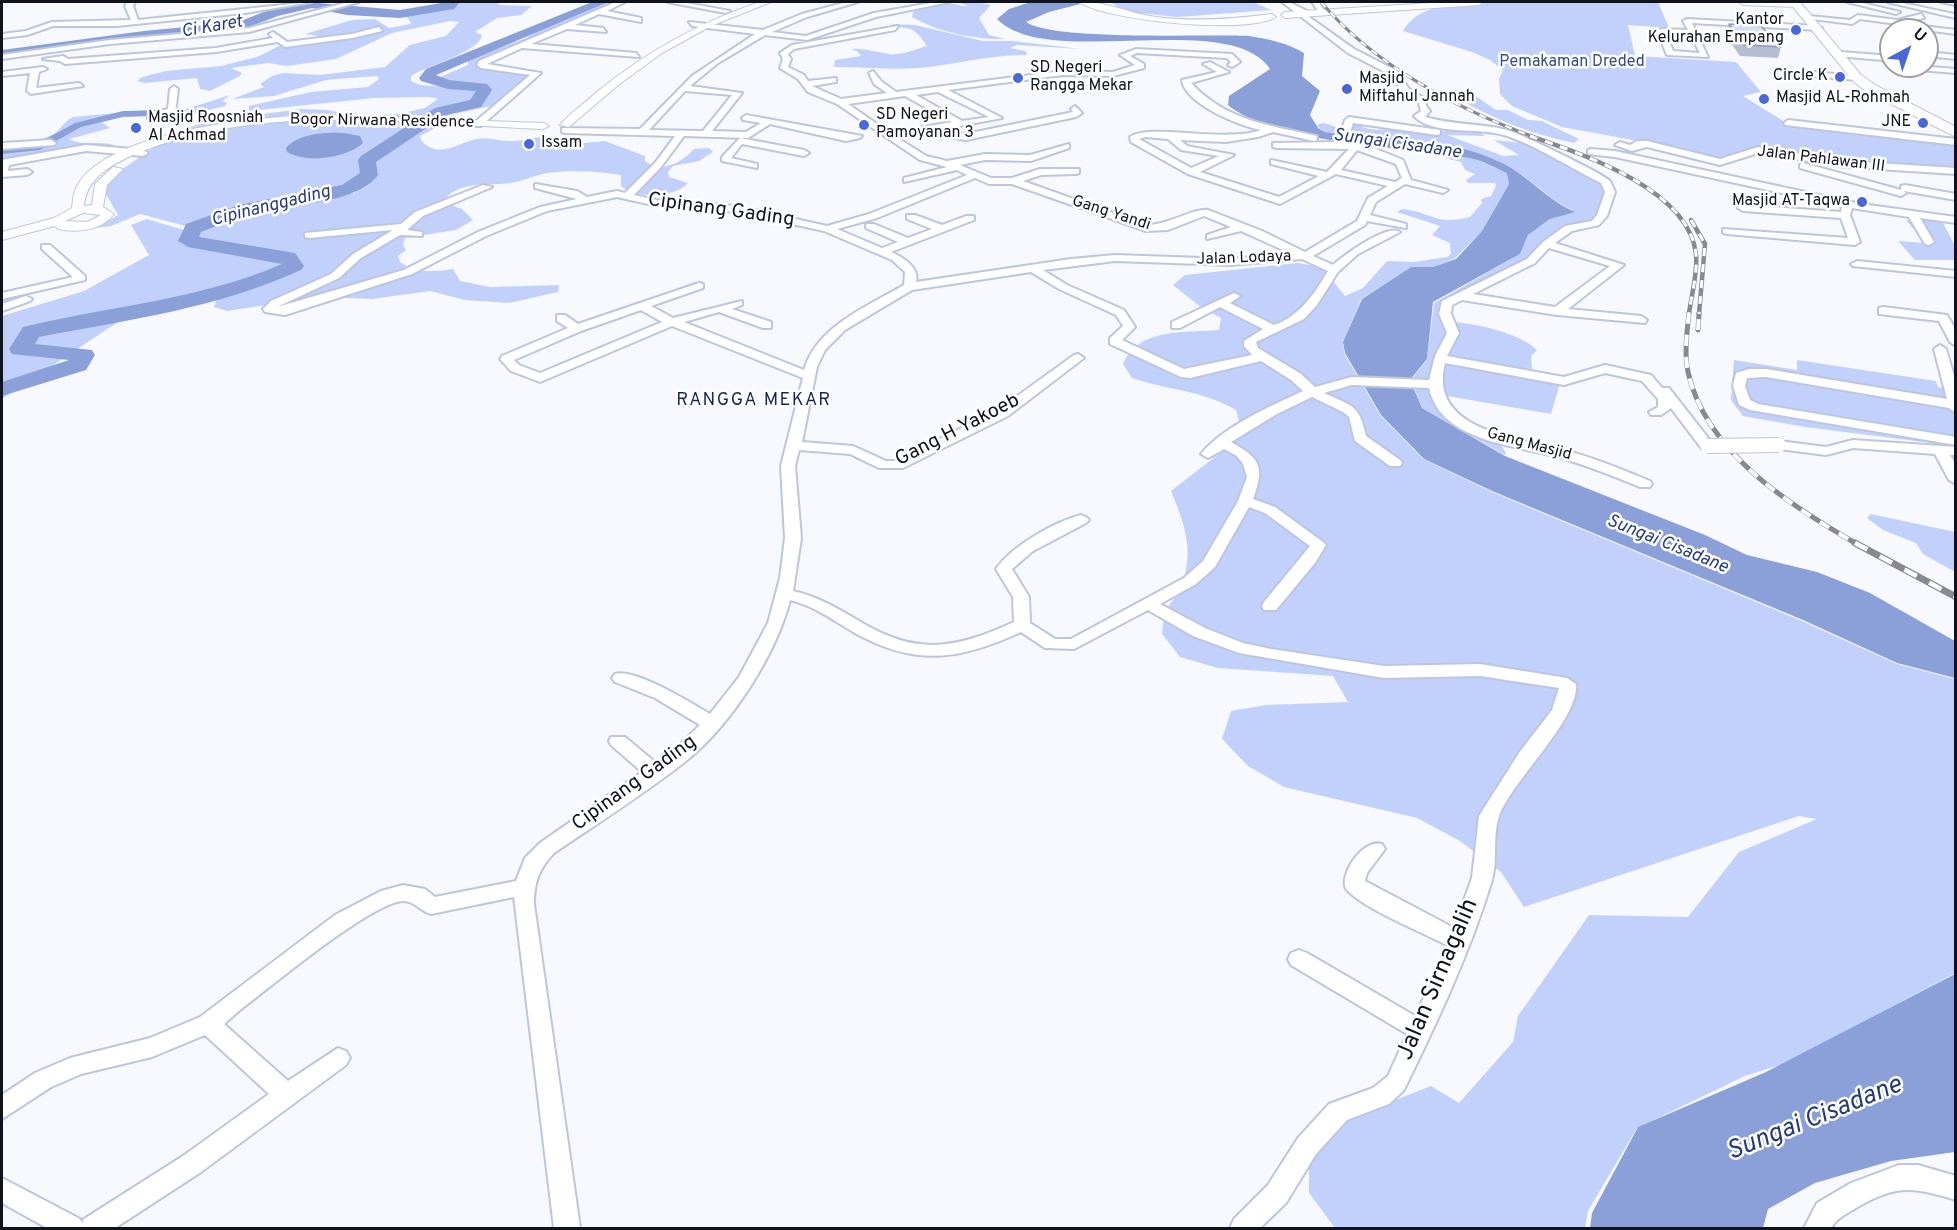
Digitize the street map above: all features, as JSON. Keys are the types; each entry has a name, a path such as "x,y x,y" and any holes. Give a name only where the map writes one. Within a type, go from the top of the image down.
{"main road":[{"path":"1795,3 1814,23 1857,78 1872,89 1956,133"}],"street":[{"path":"131,2 129,6 135,20"},
{"path":"2,36 27,33 50,24 115,24 230,9 308,2"},
{"path":"2,57 53,49 96,49 110,42 265,27 322,9 355,2"},
{"path":"478,124 537,73 529,70 481,65 562,26 621,2"},
{"path":"671,2 726,11"},
{"path":"554,127 609,76 636,55 726,11 754,2"},
{"path":"554,127 662,46 696,25 767,2"},
{"path":"642,133 683,88 712,62 760,32 813,12 854,2"},
{"path":"696,25 807,38 884,13 946,2"},
{"path":"1083,2 1139,18 1185,22 1239,21 1275,15 1456,2"},
{"path":"1221,442 1272,411 1312,392 1352,381 1430,384 1453,333 1444,308 1449,299 1462,296 1530,261 1547,244 1569,228 1595,224 1600,220 1610,188 1600,177 1501,132 1477,127 1450,127 1422,119 1418,116 1426,111 1422,107 1422,99 1405,90 1401,80 1394,74 1351,51 1305,14 1285,2"},
{"path":"1316,2 1322,10"},
{"path":"1305,14 1322,10 1479,2"},
{"path":"1743,2 1795,3"},
{"path":"1691,30 1704,56 1670,53 1661,31 1731,28 1727,22 1814,23 1854,21 1858,17 1898,22 1917,19 1925,15 1851,2"},
{"path":"1891,2 1955,16"},
{"path":"1948,2 1956,3"},
{"path":"594,12 632,16 639,20"},
{"path":"1955,16 1936,16 1956,30"},
{"path":"53,49 63,36 79,23"},
{"path":"562,26 603,30"},
{"path":"265,27 284,45 379,29"},
{"path":"895,28 787,50 784,55 787,59 785,70 801,77 811,90 840,102 923,158 958,167 997,183 1013,181 1040,172 1076,171"},
{"path":"1939,29 1956,30"},
{"path":"247,42 276,38"},
{"path":"2,64 61,58 64,63 216,50 276,38"},
{"path":"110,42 111,46 127,49"},
{"path":"520,46 636,55"},
{"path":"840,102 1031,76 1079,71 1106,74 1123,72 1142,65 1125,54 1144,50 1229,56 1236,62 1232,65"},
{"path":"1939,55 1956,57"},
{"path":"1842,58 1879,58"},
{"path":"1842,58 1879,64"},
{"path":"1207,64 1225,72 1185,81 1200,99 1214,110 1238,122 1267,132 1342,144 1400,162 1408,177 1401,183"},
{"path":"2,74 53,68"},
{"path":"1016,69 1031,76"},
{"path":"35,70 31,91 79,86"},
{"path":"1939,70 1956,71"},
{"path":"873,73 877,82 894,96"},
{"path":"1802,74 1857,78"},
{"path":"609,76 621,76"},
{"path":"805,84 833,80"},
{"path":"683,88 738,93 705,134"},
{"path":"151,117 172,111 174,89"},
{"path":"889,136 998,118 939,89"},
{"path":"908,94 960,123"},
{"path":"924,130 960,138 1029,126 1053,116 1077,114 1075,109"},
{"path":"1012,117 1029,126"},
{"path":"746,118 838,135"},
{"path":"1342,144 1346,122 1352,120 1524,143"},
{"path":"754,166 725,159 744,138 769,122"},
{"name":"Bogor Nirwana Residence","path":"78,211 82,186 87,180 137,152 186,139 271,124 411,123 554,127"},
{"path":"1788,123 1956,142"},
{"name":"Bogor Nirwana Residence","path":"432,124 554,127"},
{"path":"554,127 744,138 804,153"},
{"path":"982,127 992,132"},
{"path":"1869,127 1900,136"},
{"path":"1267,132 1217,139 1145,134 1133,138 1191,172 1267,198 1282,200 1329,175 1355,147"},
{"name":"Cipinang Gading","path":"567,1228 524,904 524,886 532,863 547,848 681,755 712,724 760,654 776,623 784,594 793,538 788,466 806,404 808,376 820,349 841,327 909,287 912,278 910,271 884,251 827,229 737,209 657,203 628,195 658,165 681,134"},
{"path":"1169,135 1184,148 1229,155 1191,172"},
{"path":"2,146 49,143"},
{"path":"1276,145 1342,144"},
{"name":"Jalan Pahlawan III","path":"1620,145 1632,148 1637,144 1647,144 1720,162 1758,150 1810,159 1922,171 1956,171"},
{"path":"946,164 985,157 1031,158 1066,146"},
{"path":"27,172 2,174 3,163 86,148 137,152"},
{"name":"Bogor Nirwana Residence","path":"60,224 92,224 107,216 106,212 97,209 101,184 107,176 137,152"},
{"path":"1591,152 1615,154 1798,193 1847,209"},
{"path":"1810,159 1801,166 1836,177"},
{"path":"1274,162 1329,175 1383,194"},
{"path":"907,180 958,167"},
{"path":"1877,210 1919,179 1922,171"},
{"path":"827,229 873,216 974,175"},
{"path":"1329,175 1443,190"},
{"path":"1798,193 1836,177 1852,175 1904,190 1956,197"},
{"name":"Gang Yandi","path":"1013,181 1120,220 1156,230 1204,212 1267,237 1334,270"},
{"name":"Jalan Lodaya","path":"909,287 1115,258 1230,262 1302,256 1317,251 1361,223 1372,200 1401,183"},
{"path":"538,186 550,188 547,191 551,193 559,194 565,191 585,200"},
{"path":"487,187 419,214 357,256 335,276 275,303 269,309 281,312 408,272 506,224 544,209 609,195 628,195"},
{"path":"1743,208 1804,214 1847,209 1877,210 1956,220"},
{"path":"2,242 60,224 63,217 78,211 97,209"},
{"path":"1727,231 1855,242 1847,209"},
{"path":"1913,214 1929,242"},
{"path":"911,217 942,228"},
{"path":"1364,217 1399,229 1354,252 1334,270 1306,311 1283,327 1272,329 1250,341 1250,346 1296,377 1312,392 1348,409 1355,416 1360,438 1395,463"},
{"path":"884,251 970,218"},
{"path":"2,236 60,224"},
{"path":"309,235 371,230 383,226 418,234"},
{"path":"870,226 908,242"},
{"path":"1211,237 1241,227"},
{"path":"1547,244 1618,265 1557,311"},
{"path":"2,296 81,278 46,247"},
{"path":"1857,264 1956,274"},
{"path":"1034,268 1062,287 1120,313 1129,327 1114,341 1177,372 1190,374 1264,356"},
{"path":"699,286 577,328 506,359 508,363 528,375 545,377 672,322 738,303"},
{"path":"2,308 48,287"},
{"path":"1176,325 1234,296"},
{"path":"1462,296 1557,311 1641,320"},
{"path":"1221,303 1272,329"},
{"path":"640,305 672,322 808,376"},
{"path":"719,308 767,325"},
{"path":"1883,310 1949,319 1956,342"},
{"path":"561,318 577,328"},
{"path":"1956,353 1940,349 1955,406 1766,373 1749,373 1742,376 1739,386 1741,398 1755,407 1956,441"},
{"name":"Gang H Yakoeb","path":"794,445 853,450 884,465 898,465 1002,413 1044,384 1057,369 1078,358"},
{"path":"1441,359 1564,381 1605,369 1646,378 1657,382 1707,446 1779,445 1826,451 1853,444 1948,451 1956,480"},
{"path":"1646,378 1665,398 1664,409 1656,412"},
{"name":"Gang Masjid","path":"1430,384 1447,410 1473,429 1563,454 1645,484"},
{"path":"1208,454 1226,444 1221,442"},
{"path":"1022,625 1051,644 1074,644 1190,581 1209,564 1245,501 1254,477 1250,463 1242,453 1221,442"},
{"path":"1245,501 1270,510 1318,545 1309,560 1270,606"},
{"path":"1022,625 1021,597 1004,569 1007,563 1032,546 1082,520"},
{"path":"784,594 816,601 862,630 886,641 921,651 951,653 988,641 1022,625"},
{"name":"Jalan Sirnagalih","path":"1147,603 1199,632 1239,648 1384,672 1436,669 1480,670 1567,684 1568,692 1560,711 1526,758 1489,816 1487,854 1482,879 1468,914 1461,942 1396,1083 1381,1096 1338,1112 1307,1146 1277,1194 1243,1228"},
{"path":"621,678 662,694 712,724"},
{"path":"618,741 655,773"},
{"path":"1375,849 1359,870 1354,880 1355,885 1378,900 1461,942"},
{"path":"2,1108 44,1080 78,1065 152,1047 208,1024 232,1003 342,921 388,897 403,893 418,895 431,906 495,895 524,886"},
{"path":"1299,959 1419,1030"},
{"path":"208,1024 286,1095"},
{"path":"93,1228 192,1164 338,1058"},
{"path":"1817,1228 1826,1212 1860,1192 1899,1177 1918,1177 1956,1188"},
{"path":"2,1190 71,1228"}],"green space":[{"path":"448,2 497,2 500,5 532,6 521,15 497,18 475,32 482,35 472,47 411,76 411,81 420,85 470,88 476,86 438,78 468,65 468,60 526,38 564,15 608,2 629,2 605,8 482,62 493,69 533,73 496,105 449,115 442,119 435,128 420,136 427,146 441,150 481,138 518,141 554,137 562,145 605,141 645,156 645,161 658,166 678,162 694,149 709,148 713,152 699,161 673,166 668,172 669,177 688,183 674,192 665,194 636,193 621,186 621,175 584,171 547,173 511,183 465,187 456,190 443,202 462,209 473,220 456,230 405,238 403,245 406,250 398,256 400,262 418,270 453,269 460,281 490,287 559,285 558,292 509,303 465,300 430,291 372,299 319,297 227,311 214,307 217,298 124,318 2,399 2,316 84,291 149,255 131,225 147,219 197,234 206,224 193,228 140,214 111,226 75,231 108,221 118,215 104,191 113,176 174,133 214,120 302,109 328,110 356,116 398,114 425,108 438,99 429,97 374,98 249,111 249,106 311,92 368,87 379,79 377,76 326,80 274,96 232,99 264,87 260,84 272,76 283,73 320,75 385,67 410,45 446,36 459,22 450,21 392,33 336,59 287,66 268,63 231,68 242,73 210,91 200,89 197,78 145,83 137,81 142,77 166,71 221,66 257,57 279,46 336,41 332,38 305,34 352,20 375,19 389,28 411,24 408,18 395,14","holes":["375,162 378,175 366,187 354,193 264,206 338,188 352,182"]},
{"path":"990,2 982,3 991,5 979,18 989,35 1005,39 957,34 933,27 912,17 913,12 935,5 948,3 968,6 959,3"},
{"path":"1111,2 1253,2 1271,10 1177,17 1122,11"},
{"name":"Pemakaman Dreded","path":"1481,2 1658,2 1669,28 1628,25 1635,56 1736,62 1761,92 1743,96 1785,122 1955,143 1955,171 1898,169 1758,150 1722,163 1638,141 1562,127 1512,106 1500,94 1499,79 1503,70 1490,60 1472,52 1403,31 1410,22 1427,11 1448,5"},
{"path":"892,24 915,25 983,41 1012,41 1081,49 1017,45 1010,48 1026,51 1027,55 1000,56 918,68 834,67 835,60 861,56 857,51 851,49 893,54 927,46 916,32"},
{"path":"1470,92 1496,110 1508,110 1528,120 1542,121 1579,139 1574,143 1527,130 1497,119 1454,96"},
{"path":"230,95 222,101 227,103 225,106 179,117 157,114 129,115 101,122 110,128 69,139 119,147 111,152 54,151 2,162 2,143 43,139 55,133 73,117 157,109 180,111"},
{"path":"1324,123 1342,129 1356,123 1378,130 1401,128 1435,132 1474,131 1485,136 1447,135 1503,156 1519,155 1494,140 1524,143 1585,172 1610,188 1600,220 1569,228 1531,261 1449,299 1451,322 1497,330 1520,339 1537,350 1531,356 1532,369 1499,367 1560,383 1551,414 1447,396 1446,410 1500,444 1505,455 1422,408 1411,380 1427,360 1434,303 1520,254 1528,235 1550,219 1574,211 1511,168 1479,154 1436,144 1325,132 1316,125"},
{"path":"1444,154 1472,158 1508,173 1509,184 1482,231 1454,259 1433,267 1411,267 1361,299 1343,342 1344,353 1380,415 1423,459 1492,492 1802,621 1897,664 1955,679 1955,973 1786,1063 1745,1076 1637,1128 1588,1211 1585,1228 1335,1228 1309,1193 1309,1155 1332,1125 1431,1086 1459,1103 1513,1042 1518,1016 1589,915 1688,917 1739,852 1817,819 1799,816 1524,907 1501,872 1460,841 1417,818 1284,787 1248,766 1222,739 1231,711 1266,705 1348,702 1333,676 1218,668 1180,657 1162,634 1165,613 1179,591 1184,577 1188,552 1181,516 1171,491 1234,442 1240,425 1236,410 1197,394 1132,378 1123,364 1130,352 1152,338 1178,332 1219,330 1221,318 1202,308 1173,285 1185,275 1298,263 1322,267 1345,296 1363,288 1387,261 1414,262 1447,257 1451,254 1450,243 1432,235 1440,226 1397,212 1402,209 1449,220 1470,217 1482,203 1481,199 1491,196 1496,186 1495,183 1468,183 1466,180 1475,174 1465,170 1461,162 1441,157"},
{"path":"1921,218 1942,221 1955,246 1955,260 1915,260 1898,241 1925,243 1906,220 1923,222"},
{"path":"1734,360 1797,370 1797,360 1936,381 1938,387 1955,390 1955,446 1805,427 1743,416 1731,400"},
{"path":"1871,514 1955,532 1955,572 1923,554 1916,543 1883,530 1867,518"}],"water":[{"name":"Sungai Cisadane","path":"1031,2 1088,2 1049,12 1026,22 1042,28 1097,34 1249,36 1291,47 1304,53 1302,76 1320,91 1310,115 1318,128 1325,132 1347,135 1437,144 1480,154 1512,168 1556,201 1575,212 1550,219 1528,235 1520,254 1433,302 1427,359 1410,380 1422,408 1505,456 1705,535 1747,555 1817,572 1870,593 1955,641 1955,678 1897,663 1803,620 1492,491 1424,459 1381,415 1345,353 1343,342 1362,299 1411,267 1433,267 1456,259 1482,231 1509,184 1507,173 1474,159 1309,136 1250,118 1228,105 1229,96 1270,69 1249,51 1218,43 1179,40 1095,42 1055,40 1021,34 997,19 1009,9"},
{"path":"344,133 360,136 363,143 347,152 326,158 305,158 287,152 286,148 291,143 305,136"},
{"name":"Sungai Cisadane","path":"1955,974 1955,1152 1891,1161 1815,1183 1768,1209 1763,1228 1590,1228 1592,1213 1638,1127 1766,1072"}],"building":[{"path":"1729,24 1761,26 1781,47 1744,45"}],"waterway":[{"name":"Ci Karet","path":"2,54 144,35 241,26 274,13 312,4 347,11 400,14 449,6 454,2"},
{"name":"Cipinanggading","path":"2,389 78,365 84,355 20,349 31,332 200,299 234,290 294,266 288,257 188,241 193,228 246,209 348,189 369,175 367,160 441,111 475,104 484,90 482,87 448,84 426,78 431,72 602,2"},
{"path":"2,151 37,148 78,125 123,114 178,113"}],"railway":[{"path":"1321,2 1366,46 1418,83 1476,113 1534,137"},
{"path":"1530,136 1604,164 1630,177 1654,193 1674,211 1689,231 1696,254 1689,314"},
{"path":"1691,220 1705,244 1699,314"},
{"path":"1689,313 1686,350 1688,372 1698,401 1713,428 1754,474 1805,512 1857,544"},
{"path":"1698,330 1699,313"},
{"path":"1855,543 1956,597"}],"place":[{"name":"Kantor Kelurahan Empang","path":"1796,30"},
{"name":"Circle K","path":"1840,77"},
{"name":"SD Negeri Rangga Mekar","path":"1018,78"},
{"name":"Masjid Miftahul Jannah","path":"1347,89"},
{"name":"Masjid AL-Rohmah","path":"1764,99"},
{"name":"JNE","path":"1923,123"},
{"name":"SD Negeri Pamoyanan 3","path":"864,125"},
{"name":"Masjid Roosniah Al Achmad","path":"136,128"},
{"name":"Issam","path":"529,144"},
{"name":"Masjid AT-Taqwa","path":"1862,202"}],"district":[{"name":"RANGGA MEKAR","path":"754,401"}]}
